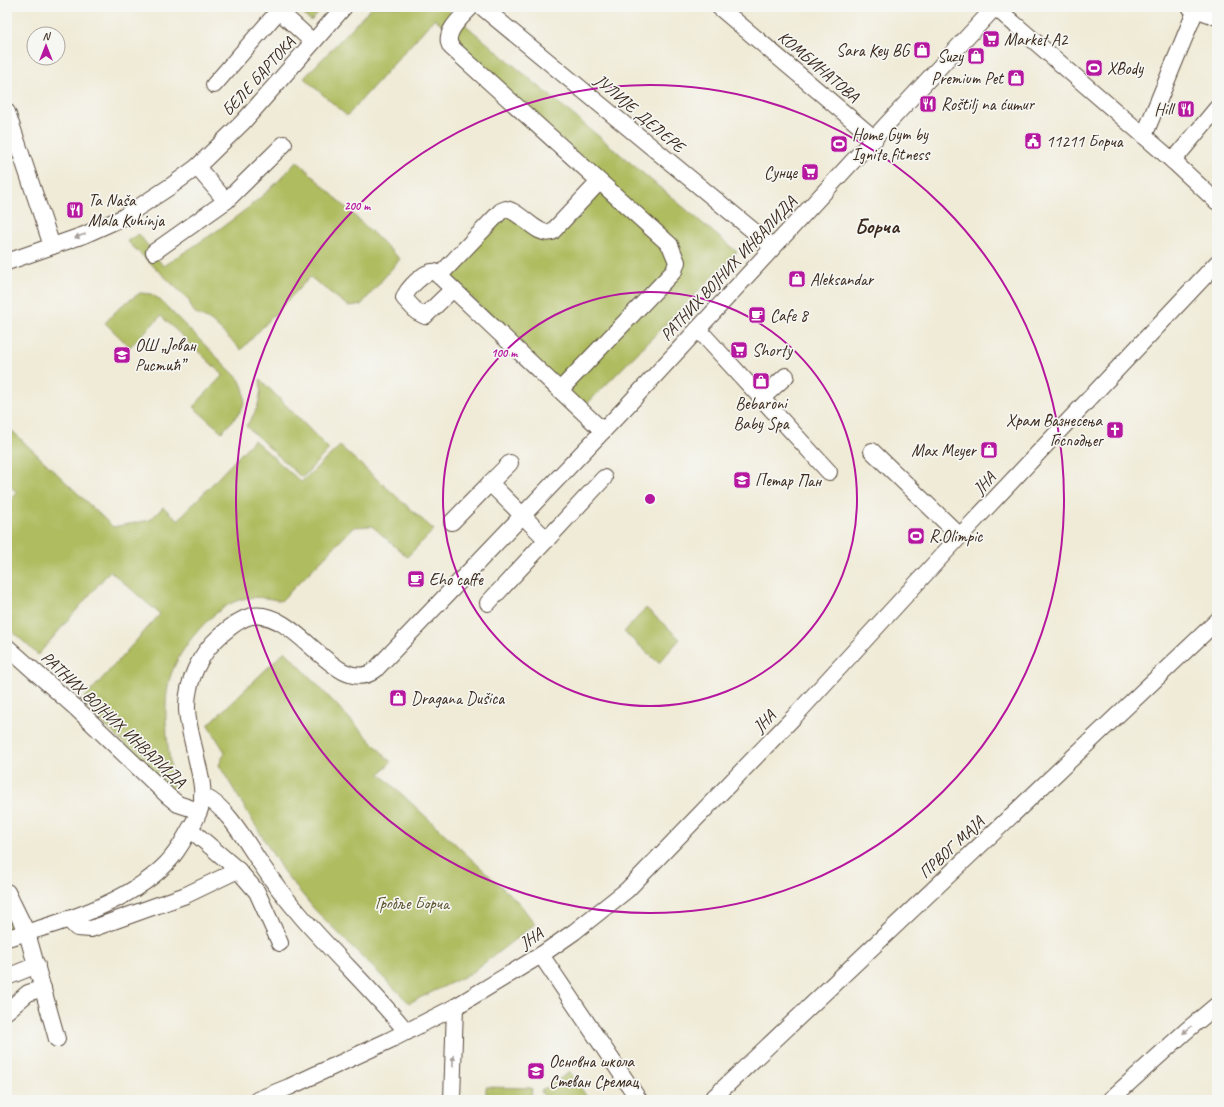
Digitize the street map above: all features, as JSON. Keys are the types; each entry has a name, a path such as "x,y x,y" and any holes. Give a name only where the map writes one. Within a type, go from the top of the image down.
{"street":[{"name":"БЕЛЕ БАРТОКА","path":"7,262 91,232 122,218 197,167 243,122 344,7"},
{"path":"471,7 451,30 448,39 451,47 670,245 677,262 674,271 560,390"},
{"name":"ЈУЛИЈЕ ДЕЛЕРЕ","path":"482,7 773,247"},
{"name":"КОМБИНАТОВА","path":"719,7 875,139"},
{"path":"995,7 1173,161 1217,202"},
{"name":"РАТНИХ ВОЈНИХ ИНВАЛИДА","path":"7,647 76,708 168,796 178,804 201,804 201,782 187,712 192,677 209,646 220,635 243,620 251,616 267,616 278,620 293,630 341,672 354,676 365,676 370,674 386,660 603,431 875,139 995,7"},
{"path":"1144,136 1194,8 1217,17"},
{"path":"214,85 280,9 313,42"},
{"path":"1173,161 1217,108"},
{"path":"7,112 52,246"},
{"path":"154,252 226,201 284,144"},
{"path":"197,167 226,201"},
{"path":"436,274 501,211 506,209 514,211 542,232 549,233 599,182"},
{"name":"ЈНА","path":"257,1100 289,1087 407,1032 455,1007 541,955 596,916 627,890 793,718 960,536 1217,263"},
{"path":"453,289 428,315 420,315 407,302 404,296 427,273 436,274 453,289 603,431"},
{"path":"698,329 829,472"},
{"path":"762,398 786,376"},
{"path":"872,451 960,536"},
{"path":"452,522 510,463"},
{"path":"488,603 604,478"},
{"path":"490,483 547,540"},
{"name":"ПРВОГ МАЈА","path":"711,1100 1217,621"},
{"path":"7,938 68,919 109,902 154,876 176,853 190,829 201,804 212,801 223,811 266,871 307,922 407,1032"},
{"path":"190,829 238,870 258,892 280,943"},
{"path":"68,919 77,928 91,929 186,895 238,870"},
{"path":"7,892 27,933 57,1039"},
{"path":"541,955 639,1100"},
{"path":"7,978 37,965"},
{"path":"7,1011 28,993 43,988"},
{"path":"1110,1100 1217,1005"},
{"path":"452,1100 455,1007"}],"green space":[{"path":"295,7 324,7 311,21"},
{"path":"372,7 444,7 737,252 584,407 444,271 501,211 542,232 598,183 451,47 451,30 434,19 347,116 304,78"},
{"path":"297,161 400,259 361,305 348,306 310,277 241,350 213,323 196,313 193,310 189,300 127,241 139,234 163,266 217,231 251,206"},
{"path":"140,293 151,294 159,299 239,379 245,396 244,402 239,414 222,432 193,407 223,375 161,316 130,347 105,323 121,306"},
{"path":"260,379 329,449 302,478 246,426 254,415 260,398"},
{"path":"7,426 113,527 150,520 163,507 178,520 254,440 301,482 340,446 434,530 407,557 372,526 354,527 281,601 255,597 244,598 228,605 205,623 194,635 177,661 171,674 168,686 166,699 166,726 174,792 169,790 82,701 160,614 110,571 38,655 12,631 7,635 7,504 17,493 7,483"},
{"path":"646,608 680,639 659,663 624,632"},
{"name":"Гробље Борча","path":"285,651 391,762 380,774 520,904 535,924 470,974 409,1003 315,910 283,871 219,765 225,752 208,725"},
{"path":"7,892 27,933 7,938"},
{"path":"570,1072 589,1100 547,1100 541,1091"},
{"path":"486,1087 532,1088 531,1100 486,1100"}],"place":[{"name":"Market A2","path":"991,39"},
{"name":"Sara Key BG","path":"922,50"},
{"name":"Suzy","path":"976,56"},
{"name":"XBody","path":"1094,68"},
{"name":"Premium Pet","path":"1016,78"},
{"name":"Roštilj na ćumur","path":"928,104"},
{"name":"Hill","path":"1186,109"},
{"name":"11211 Борча","path":"1033,141"},
{"name":"Home Gym by Ignite fitness","path":"839,144"},
{"name":"Сунце","path":"810,172"},
{"name":"Ta Naša Mala Kuhinja","path":"75,210"},
{"name":"Aleksandar","path":"797,279"},
{"name":"Cafe 8","path":"757,315"},
{"name":"Shorty","path":"739,350"},
{"name":"ОШ „Јован Ристић”","path":"122,355"},
{"name":"Bebaroni Baby Spa","path":"761,381"},
{"name":"Храм Вазнесења Господњег","path":"1115,430"},
{"name":"Max Meyer","path":"989,450"},
{"name":"Петар Пан","path":"742,480"},
{"name":"R.Olimpic","path":"916,536"},
{"name":"Eho caffe","path":"416,579"},
{"name":"Dragana Dušica","path":"398,698"},
{"name":"Основна школа Стеван Сремац","path":"536,1071"}],"district":[{"name":"Борча","path":"877,226"}]}
